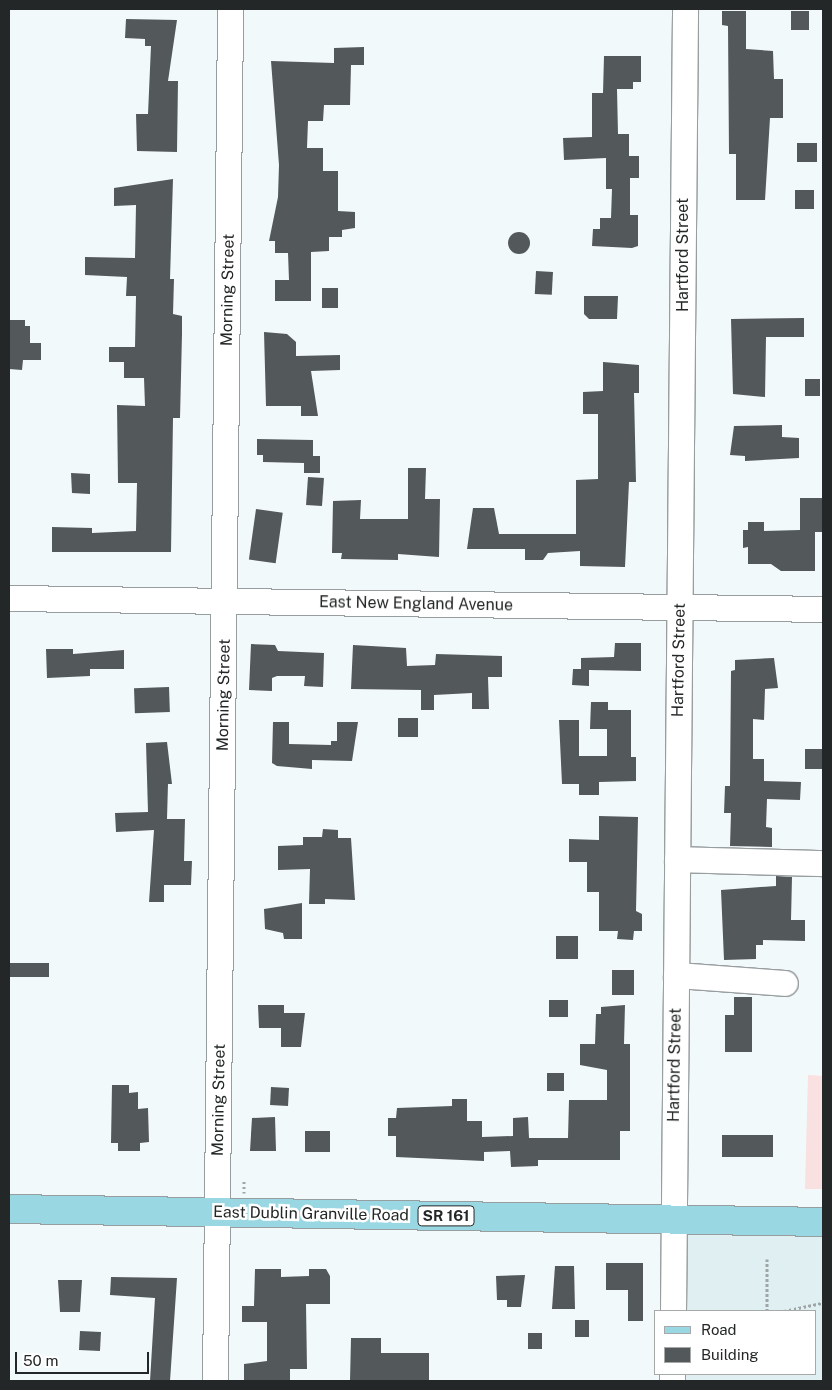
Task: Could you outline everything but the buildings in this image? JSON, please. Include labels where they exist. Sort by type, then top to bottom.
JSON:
[{"type":"main road","name":"East Dublin Granville Road","points":[[9,1209],[823,1222]]},
{"type":"street","name":"Morning Street","points":[[215,1381],[230,9]]},
{"type":"street","name":"Hartford Street","points":[[673,1310],[685,9]]},
{"type":"street","name":"East New England Avenue","points":[[9,598],[823,609]]},
{"type":"street","points":[[677,859],[823,863]]},
{"type":"street","points":[[676,975],[785,983]]},
{"type":"path","points":[[767,1259],[767,1310]]},
{"type":"path","points":[[789,1310],[823,1303]]},
{"type":"shaded area","points":[[808,1075],[823,1076],[823,1189],[805,1189]]},
{"type":"shaded area","points":[[674,1220],[823,1222],[823,1381],[672,1381],[672,1375],[817,1375],[817,1310],[673,1310]]}]
